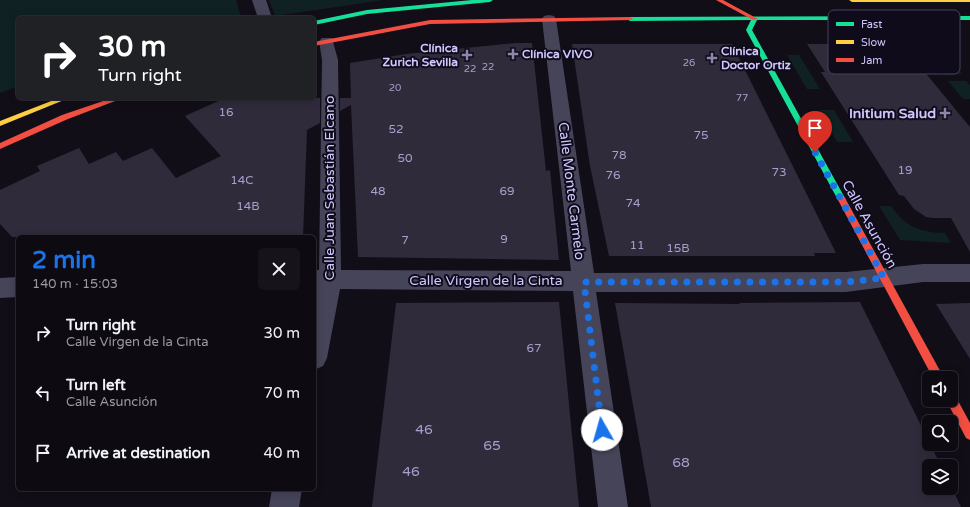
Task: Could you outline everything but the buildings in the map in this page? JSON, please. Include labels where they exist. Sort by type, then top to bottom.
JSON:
[{"type":"main road","points":[[316,23],[367,12],[490,0]]},
{"type":"main road","points":[[719,0],[755,19]]},
{"type":"main road","points":[[852,0],[970,0]]},
{"type":"main road","points":[[750,6],[755,19]]},
{"type":"main road","points":[[960,18],[970,18]]},
{"type":"main road","points":[[321,43],[430,22],[549,19],[828,19]]},
{"type":"main road","name":"Calle Asunción","points":[[755,19],[749,30],[753,38],[935,371]]},
{"type":"main road","points":[[0,124],[59,100]]},
{"type":"main road","points":[[0,146],[65,117],[113,100]]},
{"type":"main road","points":[[955,407],[970,434]]},
{"type":"street","points":[[259,0],[264,16]]},
{"type":"street","name":"Calle Monte Carmelo","points":[[549,19],[613,507]]},
{"type":"street","name":"Calle Juan Sebastián Elcano","points":[[316,338],[322,279],[330,60],[321,43]]},
{"type":"street","name":"Calle Virgen de la Cinta","points":[[322,279],[552,280],[584,282],[846,282],[923,273],[970,273]]},
{"type":"street","points":[[0,288],[16,287]]},
{"type":"street","points":[[284,507],[287,491]]},
{"type":"shaded area","points":[[0,0],[236,0],[241,16],[16,16],[16,87],[0,93]]},
{"type":"shaded area","points":[[269,0],[384,0],[275,16]]},
{"type":"shaded area","points":[[787,55],[799,55],[820,89],[807,89]]},
{"type":"shaded area","points":[[960,72],[962,74],[943,75],[942,74],[960,74]]},
{"type":"shaded area","points":[[948,81],[966,81],[970,85],[970,99],[963,99]]},
{"type":"shaded area","points":[[819,110],[834,110],[853,142],[837,142]]},
{"type":"shaded area","points":[[879,206],[891,206],[908,224],[920,230],[945,233],[951,243],[900,240]]},
{"type":"traffic: fast","points":[[316,23],[367,12],[490,0]]},
{"type":"traffic: fast","points":[[630,19],[828,18]]},
{"type":"traffic: fast","points":[[960,18],[970,18]]},
{"type":"traffic: fast","points":[[755,19],[749,30],[842,200]]},
{"type":"traffic: slow","points":[[852,0],[970,0]]},
{"type":"traffic: slow","points":[[0,124],[60,100]]},
{"type":"traffic: jam","points":[[719,0],[755,19]]},
{"type":"traffic: jam","points":[[316,44],[430,22],[630,19]]},
{"type":"traffic: jam","points":[[0,146],[65,117],[113,100]]},
{"type":"traffic: jam","points":[[842,200],[935,371]]},
{"type":"traffic: jam","points":[[955,407],[970,434]]},
{"type":"place","name":"Clínica VIVO","points":[[513,54]]},
{"type":"place","name":"Clínica Zurich Sevilla","points":[[467,55]]},
{"type":"place","name":"Clínica Doctor Ortiz","points":[[712,58]]},
{"type":"place","name":"Initium Salud","points":[[945,113]]},
{"type":"route","points":[[602,430],[584,282],[846,282],[884,278],[815,152]]}]
